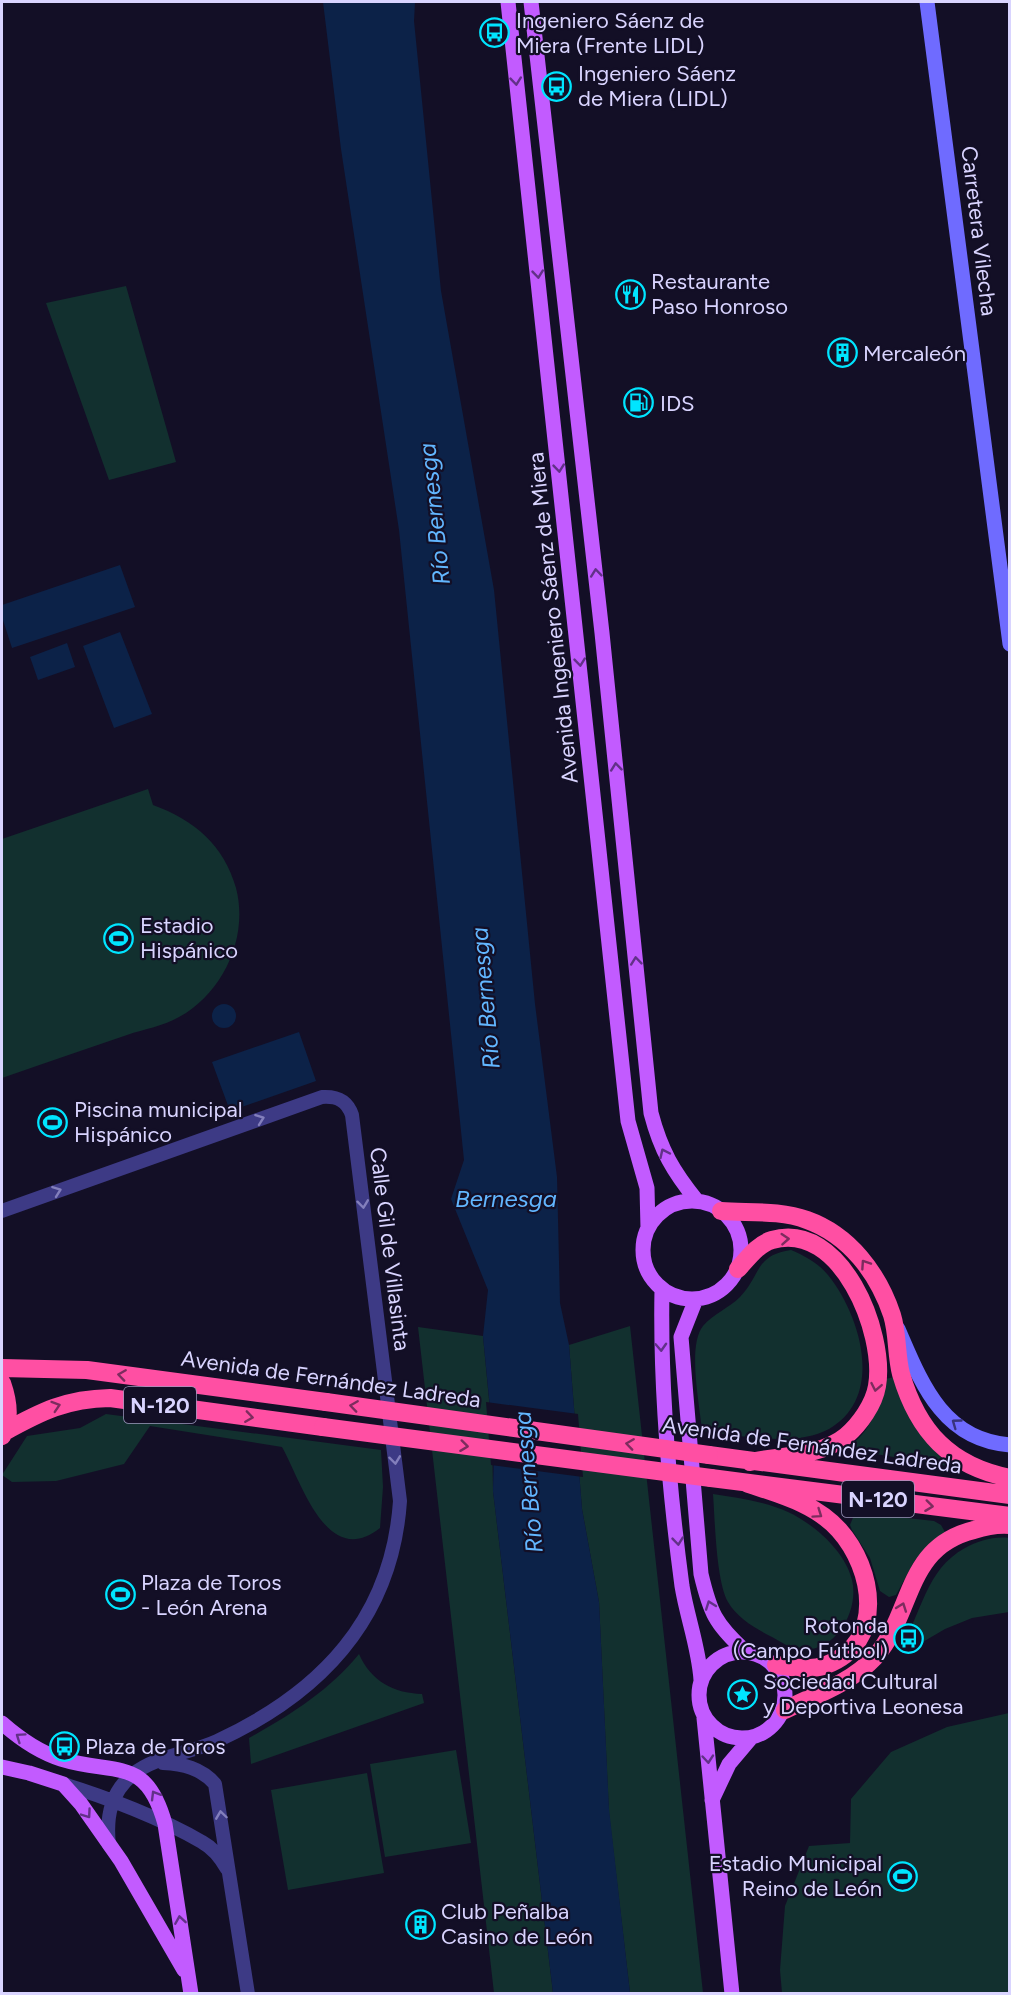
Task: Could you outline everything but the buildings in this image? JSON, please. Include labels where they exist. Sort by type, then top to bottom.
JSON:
[{"type":"highway","points":[[721,1211],[788,1215],[814,1222],[839,1236],[866,1265],[892,1316],[901,1373],[923,1424],[937,1443],[970,1466],[1010,1478]]},
{"type":"highway","points":[[738,1269],[759,1247],[771,1240],[799,1238],[826,1251],[849,1276],[859,1294],[878,1362],[877,1387],[873,1398],[861,1419],[846,1436],[825,1448],[750,1462]]},
{"type":"highway","name":"Avenida de Fernández Ladreda","points":[[2,1368],[87,1370],[750,1462],[1010,1495]]},
{"type":"highway","name":"N-120","points":[[2,1383],[8,1414],[3,1434]]},
{"type":"highway","name":"Avenida de Fernández Ladreda","points":[[3,1434],[47,1408],[86,1399],[110,1398],[1010,1516]]},
{"type":"highway","points":[[746,1483],[797,1500],[838,1528],[861,1563],[867,1578],[868,1610],[864,1626],[856,1642],[845,1655],[826,1665],[806,1669],[776,1665]]},
{"type":"highway","points":[[784,1710],[855,1675],[874,1658],[889,1639],[916,1576],[930,1554],[953,1535],[997,1524],[1010,1525]]},
{"type":"main road","name":"Avenida Ingeniero Sáenz de Miera","points":[[508,2],[628,1121],[647,1188],[648,1228]]},
{"type":"main road","name":"Avenida Ingeniero Sáenz de Miera","points":[[531,2],[601,622],[651,1113],[658,1141],[670,1168],[697,1201]]},
{"type":"main road","points":[[697,1201],[721,1211],[734,1224],[741,1245],[738,1269],[733,1278],[718,1292],[696,1299],[677,1297],[662,1289],[644,1264],[643,1245],[648,1228],[673,1204],[697,1201]]},
{"type":"main road","points":[[662,1289],[664,1392],[675,1515],[688,1623],[700,1662],[699,1704],[704,1718],[732,1994]]},
{"type":"main road","points":[[696,1299],[681,1337],[701,1574],[710,1610],[724,1632],[745,1651],[764,1656],[776,1665],[785,1690],[784,1710],[771,1727],[751,1738],[729,1764],[712,1800]]},
{"type":"main road","points":[[701,1680],[717,1659],[745,1651]]},
{"type":"main road","points":[[704,1718],[722,1733],[751,1738]]},
{"type":"main road","points":[[2,1723],[19,1737],[60,1759],[134,1773],[147,1783],[159,1799],[165,1824],[190,1986]]},
{"type":"main road","points":[[2,1767],[63,1784],[122,1861],[190,1986]]},
{"type":"street","name":"Carretera Vilecha","points":[[927,2],[1010,644]]},
{"type":"street","name":"Calle Gil de Villasinta","points":[[2,1211],[322,1097],[339,1098],[349,1106],[352,1115],[400,1501],[398,1531],[392,1558],[377,1601],[354,1639],[316,1679],[259,1719],[216,1741],[134,1773]]},
{"type":"street","points":[[892,1316],[923,1386],[943,1413],[979,1438],[1010,1445]]},
{"type":"street","points":[[158,1762],[181,1764],[207,1775],[215,1784],[248,1994]]},
{"type":"street","points":[[109,1845],[107,1827],[112,1803],[120,1787],[134,1773]]},
{"type":"street","points":[[63,1784],[165,1824],[204,1842],[221,1857],[230,1873]]},
{"type":"green space","points":[[126,286],[176,462],[109,480],[46,303]]},
{"type":"green space","name":"Estadio Hispánico","points":[[148,789],[153,805],[182,818],[205,836],[224,859],[231,873],[239,907],[239,925],[229,962],[220,979],[208,994],[195,1007],[179,1017],[2,1078],[2,839]]},
{"type":"green space","points":[[791,1250],[811,1260],[828,1275],[850,1312],[858,1333],[862,1355],[862,1377],[857,1397],[846,1415],[829,1429],[815,1435],[767,1439],[702,1431],[695,1361],[698,1335],[707,1322],[740,1297],[765,1261],[771,1256]]},
{"type":"green space","points":[[630,1326],[703,1993],[630,1993],[609,1813],[599,1602],[582,1509],[569,1345]]},
{"type":"green space","points":[[418,1327],[483,1336],[492,1431],[493,1491],[553,1993],[494,1993]]},
{"type":"green space","points":[[895,1377],[922,1434],[947,1463],[947,1466],[846,1449],[863,1434],[873,1418],[885,1379]]},
{"type":"green space","points":[[106,1414],[381,1450],[383,1487],[380,1528],[361,1538],[345,1538],[331,1530],[308,1500],[282,1447],[150,1426],[124,1464],[56,1481],[12,1482],[2,1475],[27,1436],[80,1428]]},
{"type":"green space","points":[[713,1494],[760,1503],[788,1512],[818,1531],[836,1549],[848,1569],[853,1593],[852,1606],[847,1619],[831,1640],[821,1646],[808,1649],[795,1648],[752,1626],[732,1608],[721,1580]]},
{"type":"green space","points":[[862,1513],[934,1521],[941,1525],[945,1532],[929,1544],[915,1560],[896,1595],[889,1597],[880,1591],[870,1558],[852,1530],[850,1525],[854,1515]]},
{"type":"green space","points":[[992,1538],[1009,1538],[1009,1612],[972,1618],[945,1629],[904,1653],[900,1648],[926,1593],[941,1568],[970,1545]]},
{"type":"green space","points":[[359,1654],[370,1672],[384,1684],[402,1691],[422,1694],[424,1703],[251,1764],[249,1738],[322,1691]]},
{"type":"green space","name":"Estadio Municipal Reino de León","points":[[1009,1713],[1009,1993],[782,1993],[780,1970],[785,1906],[809,1846],[850,1843],[851,1799],[891,1752],[947,1727]]},
{"type":"green space","points":[[456,1750],[471,1843],[385,1857],[370,1764]]},
{"type":"green space","points":[[367,1773],[384,1873],[288,1890],[271,1790]]},
{"type":"water","name":"Bernesga","points":[[323,2],[415,2],[414,21],[441,291],[494,590],[535,1004],[557,1177],[560,1303],[569,1345],[582,1509],[599,1602],[609,1809],[630,1993],[553,1993],[493,1491],[494,1449],[483,1336],[488,1290],[451,1199],[464,1160],[399,530],[341,149]]},
{"type":"water","points":[[120,565],[135,607],[12,648],[2,617],[2,605]]},
{"type":"water","points":[[120,632],[152,714],[114,728],[83,646]]},
{"type":"water","points":[[67,643],[75,667],[38,680],[30,657]]},
{"type":"water","points":[[224,1004],[233,1007],[236,1016],[233,1025],[224,1028],[215,1025],[212,1016],[215,1007]]},
{"type":"water","points":[[299,1032],[316,1081],[230,1111],[212,1062]]},
{"type":"pier","points":[[486,1402],[578,1414],[583,1477],[491,1465]]},
{"type":"place","name":"Ingeniero Sáenz de Miera (Frente LIDL)","points":[[495,33]]},
{"type":"place","name":"Ingeniero Sáenz de Miera (LIDL)","points":[[557,86]]},
{"type":"place","name":"Restaurante Paso Honroso","points":[[630,294]]},
{"type":"place","name":"Mercaleón","points":[[842,353]]},
{"type":"place","name":"IDS","points":[[639,403]]},
{"type":"place","name":"Estadio Hispánico","points":[[119,938]]},
{"type":"place","name":"Piscina municipal Hispánico","points":[[53,1122]]},
{"type":"place","name":"Plaza de Toros - León Arena","points":[[120,1595]]},
{"type":"place","name":"Rotonda (Campo Fútbol)","points":[[909,1638]]},
{"type":"place","name":"Sociedad Cultural y Deportiva Leonesa","points":[[742,1694]]},
{"type":"place","name":"Plaza de Toros","points":[[64,1746]]},
{"type":"place","name":"Estadio Municipal Reino de León","points":[[903,1876]]},
{"type":"place","name":"Club Peñalba Casino de León","points":[[420,1924]]},
{"type":"water label","name":"Río Bernesga","points":[[434,514]]},
{"type":"water label","name":"Río Bernesga","points":[[485,998]]},
{"type":"water label","name":"Río Bernesga","points":[[528,1482]]}]
